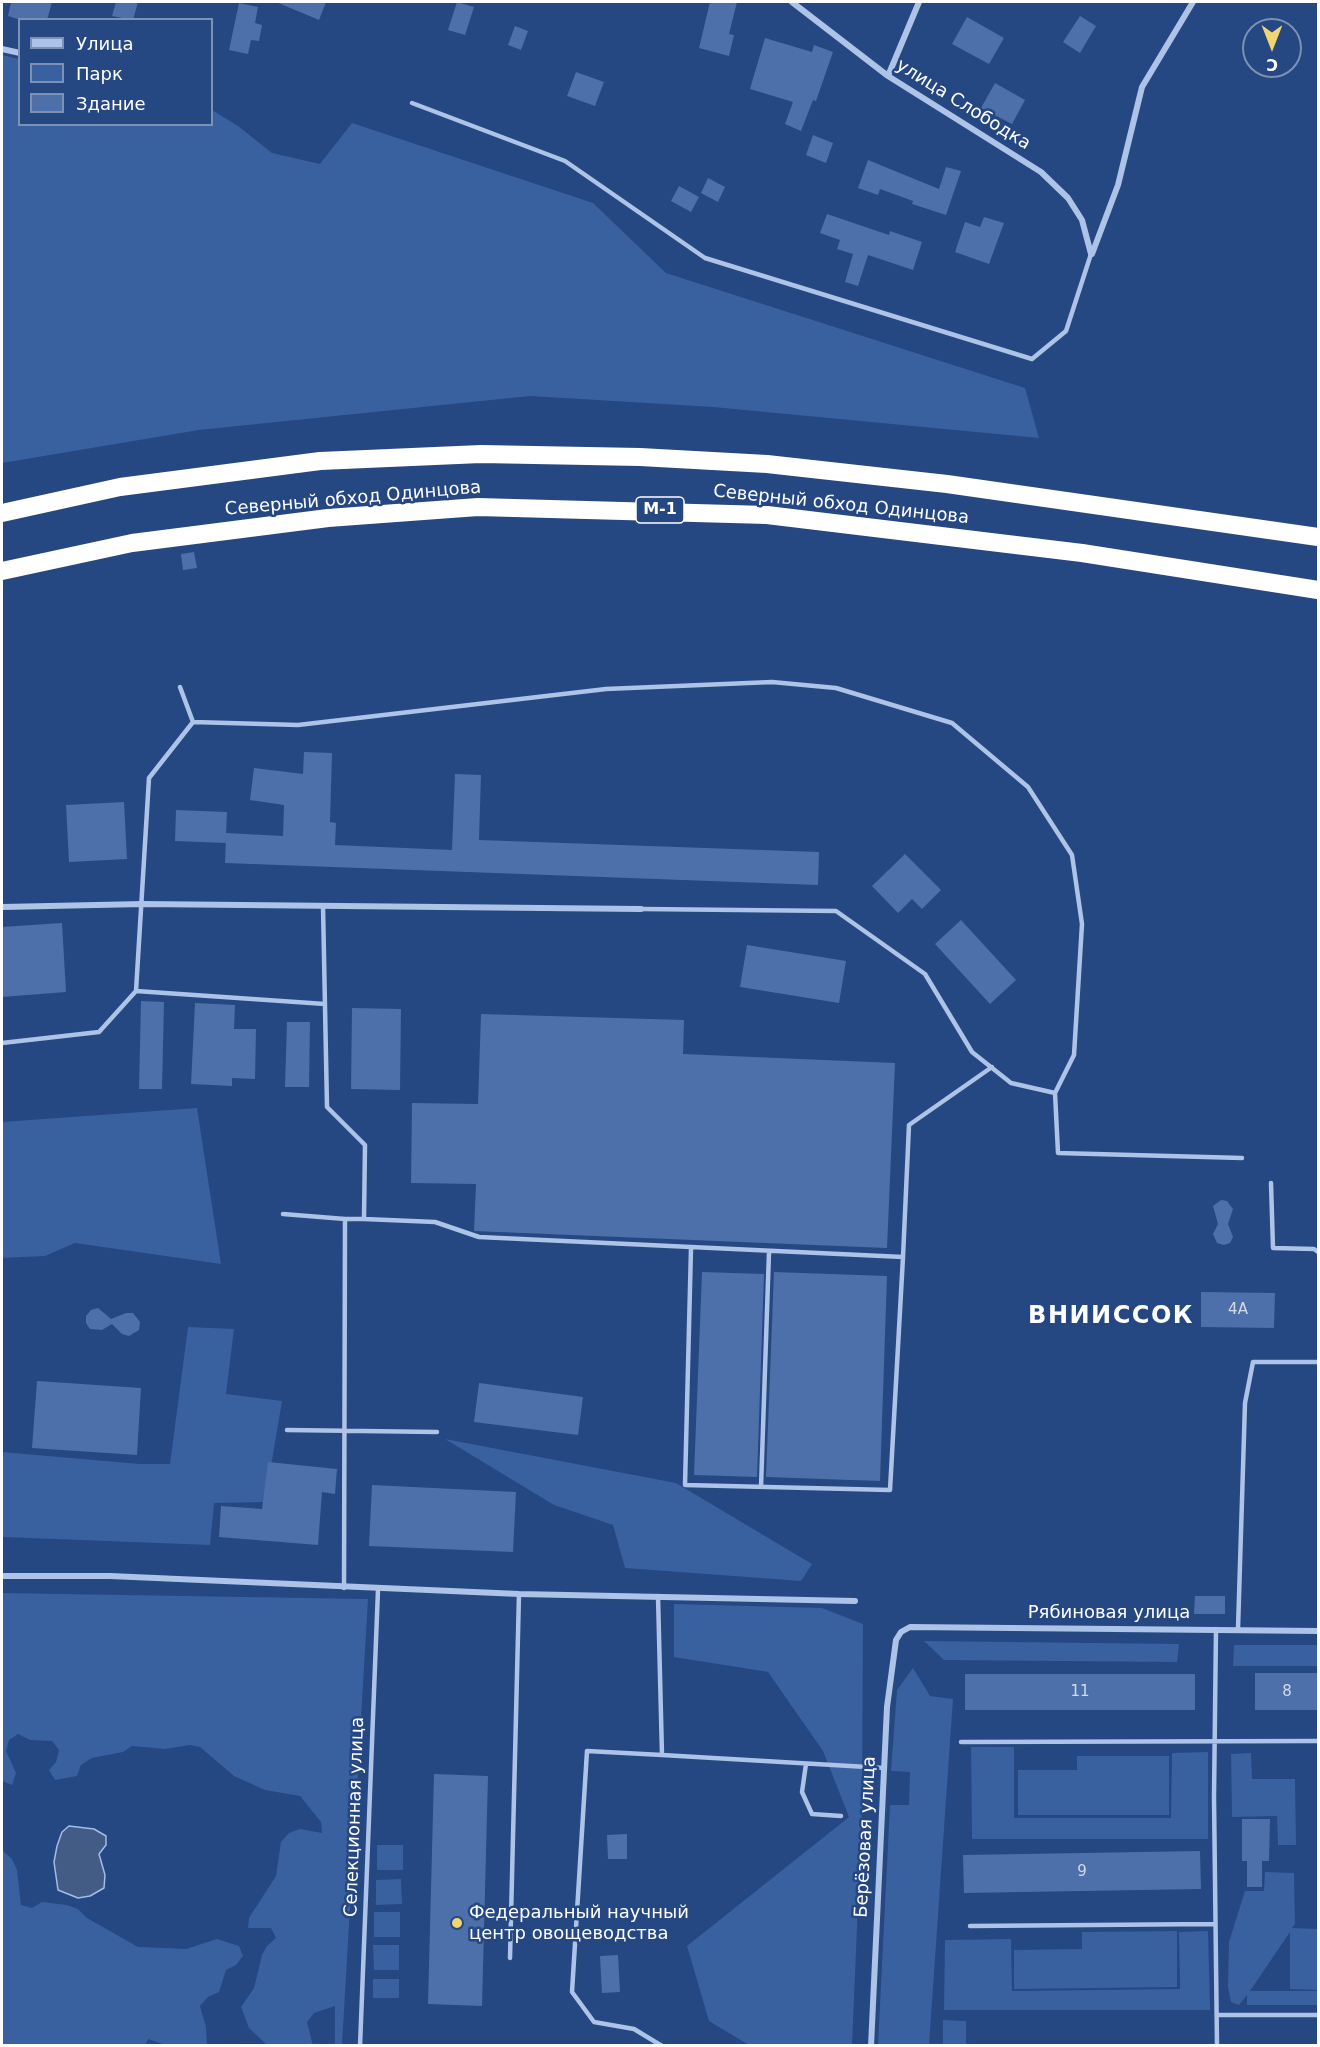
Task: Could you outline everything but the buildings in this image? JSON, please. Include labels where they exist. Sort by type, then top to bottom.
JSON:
[{"type":"highway","name":"Северный обход Одинцова","points":[[2,513],[120,487],[320,461],[493,454],[640,457],[767,464],[947,484],[1318,537]]},
{"type":"highway","name":"Северный обход Одинцова","points":[[2,571],[132,543],[305,521],[478,507],[514,507],[767,515],[1070,552],[1318,590]]},
{"type":"street","name":"улица Слободка","points":[[792,2],[888,76],[1041,172],[1068,198],[1082,220],[1092,254]]},
{"type":"street","points":[[888,76],[919,2]]},
{"type":"street","points":[[1092,254],[1118,185],[1142,87],[1193,2]]},
{"type":"street","points":[[2,49],[18,52]]},
{"type":"street","points":[[2,907],[143,904],[641,909]]},
{"type":"street","points":[[2,1576],[110,1576],[378,1590],[855,1601]]},
{"type":"street","name":"Рябиновая улица","points":[[901,1632],[910,1627],[1318,1630]]},
{"type":"street","name":"Берёзовая улица","points":[[871,2046],[887,1707],[896,1640],[901,1632]]},
{"type":"lane","points":[[412,103],[566,161],[705,258],[1032,359],[1066,331],[1092,254]]},
{"type":"lane","points":[[193,723],[298,725],[606,689],[772,682],[836,688],[952,723],[1028,787],[1072,855],[1082,924],[1074,1055],[1055,1093],[1058,1153],[1242,1158]]},
{"type":"lane","points":[[180,687],[193,723]]},
{"type":"lane","points":[[2,1042],[99,1032],[136,991],[149,778],[193,723]]},
{"type":"lane","points":[[323,906],[327,1107],[365,1145],[364,1218]]},
{"type":"lane","points":[[641,909],[836,911],[925,974],[972,1052],[1011,1083],[1055,1093]]},
{"type":"lane","points":[[136,991],[325,1004]]},
{"type":"lane","points":[[691,1248],[685,1485],[890,1490],[909,1125],[992,1067]]},
{"type":"lane","points":[[1271,1183],[1273,1248],[1314,1249],[1318,1252]]},
{"type":"lane","points":[[283,1214],[435,1222],[479,1237],[903,1257]]},
{"type":"lane","points":[[344,1588],[345,1219]]},
{"type":"lane","points":[[760,1487],[769,1252]]},
{"type":"lane","points":[[1238,1629],[1245,1403],[1253,1362],[1318,1362]]},
{"type":"lane","points":[[287,1430],[436,1432]]},
{"type":"lane","name":"Селекционная улица","points":[[360,2046],[378,1590]]},
{"type":"lane","points":[[510,1958],[519,1594]]},
{"type":"lane","points":[[658,1596],[662,1755]]},
{"type":"lane","points":[[1216,1629],[1217,2046]]},
{"type":"lane","points":[[961,1743],[1318,1741]]},
{"type":"lane","points":[[662,2046],[634,2029],[594,2022],[572,1992],[586,1751],[884,1768]]},
{"type":"lane","points":[[806,1764],[801,1791],[812,1814],[841,1816]]},
{"type":"lane","points":[[970,1926],[1215,1924]]},
{"type":"lane","points":[[1217,2015],[1318,2015]]},
{"type":"green space","points":[[2,55],[18,59],[18,126],[213,126],[213,111],[238,126],[272,153],[320,164],[352,123],[593,203],[666,273],[1025,388],[1039,438],[713,407],[530,396],[199,430],[2,463]]},
{"type":"green space","points":[[197,1108],[221,1264],[75,1243],[45,1256],[2,1258],[2,1122]]},
{"type":"green space","points":[[188,1327],[234,1329],[226,1394],[282,1401],[265,1502],[214,1503],[210,1545],[2,1537],[2,1452],[140,1464],[170,1464]]},
{"type":"green space","points":[[445,1439],[676,1483],[812,1564],[801,1581],[625,1568],[613,1525],[554,1505]]},
{"type":"green space","points":[[2,1593],[368,1599],[342,2045],[335,2045],[335,2006],[314,2013],[307,2022],[313,2046],[267,2045],[249,2028],[241,2007],[254,1988],[262,1955],[267,1946],[276,1938],[271,1928],[248,1928],[249,1918],[276,1876],[281,1842],[289,1833],[300,1829],[322,1833],[321,1822],[300,1796],[265,1790],[234,1776],[200,1747],[190,1745],[165,1749],[132,1746],[123,1752],[92,1758],[81,1765],[77,1776],[55,1780],[49,1770],[56,1762],[59,1750],[52,1741],[30,1740],[18,1734],[9,1740],[6,1751],[16,1773],[12,1785],[2,1781]]},
{"type":"green space","points":[[674,1604],[822,1608],[863,1624],[862,1810],[852,2045],[749,2045],[709,2021],[687,1946],[849,1817],[823,1751],[768,1672],[674,1657]]},
{"type":"green space","points":[[924,1641],[1179,1644],[1177,1662],[944,1660]]},
{"type":"green space","points":[[1234,1645],[1318,1645],[1318,1666],[1233,1666]]},
{"type":"green space","points":[[913,1668],[930,1696],[953,1699],[929,2045],[878,2045],[890,1805],[909,1805],[910,1772],[891,1771],[897,1690]]},
{"type":"green space","points":[[971,1747],[1014,1747],[1014,1818],[1171,1818],[1172,1753],[1208,1752],[1208,1839],[972,1839]]},
{"type":"green space","points":[[1251,1753],[1252,1779],[1295,1779],[1296,1845],[1278,1845],[1277,1816],[1232,1817],[1231,1754]]},
{"type":"green space","points":[[1077,1756],[1169,1756],[1169,1815],[1018,1815],[1018,1770],[1077,1770]]},
{"type":"green space","points":[[377,1845],[403,1845],[403,1870],[377,1870]]},
{"type":"green space","points":[[2,1850],[12,1859],[17,1870],[21,1905],[32,1908],[42,1902],[67,1905],[78,1909],[87,1918],[138,1947],[186,1949],[217,1939],[239,1946],[243,1956],[236,1965],[226,1970],[219,1992],[208,1997],[200,2006],[206,2027],[207,2045],[166,2045],[148,2039],[145,2046],[2,2045]]},
{"type":"green space","points":[[1265,1872],[1294,1873],[1295,1924],[1292,1928],[1318,1929],[1318,1990],[1290,1989],[1290,1932],[1250,1991],[1318,1991],[1318,2005],[1247,2005],[1247,1995],[1239,2005],[1231,2002],[1228,1987],[1229,1942],[1245,1891],[1264,1891]]},
{"type":"green space","points":[[401,1879],[402,1904],[376,1905],[376,1880]]},
{"type":"green space","points":[[374,1912],[400,1912],[400,1937],[374,1937]]},
{"type":"green space","points":[[1177,1931],[1177,1987],[1014,1989],[1014,1950],[1082,1949],[1082,1932]]},
{"type":"green space","points":[[1208,1931],[1210,2010],[944,2010],[945,1940],[1011,1939],[1012,1991],[1180,1989],[1179,1932]]},
{"type":"green space","points":[[373,1945],[399,1945],[399,1970],[374,1970]]},
{"type":"green space","points":[[373,1979],[399,1979],[399,1998],[373,1998]]},
{"type":"green space","points":[[943,2020],[966,2021],[966,2045],[943,2045]]},
{"type":"shaded area","points":[[69,1826],[94,1829],[106,1836],[106,1845],[99,1854],[105,1875],[104,1888],[90,1896],[78,1898],[58,1890],[54,1862],[62,1832]]},
{"type":"place","name":"Федеральный научный центр овощеводства","points":[[457,1923]]},
{"type":"district","name":"ВНИИССОК","points":[[1111,1317]]}]
